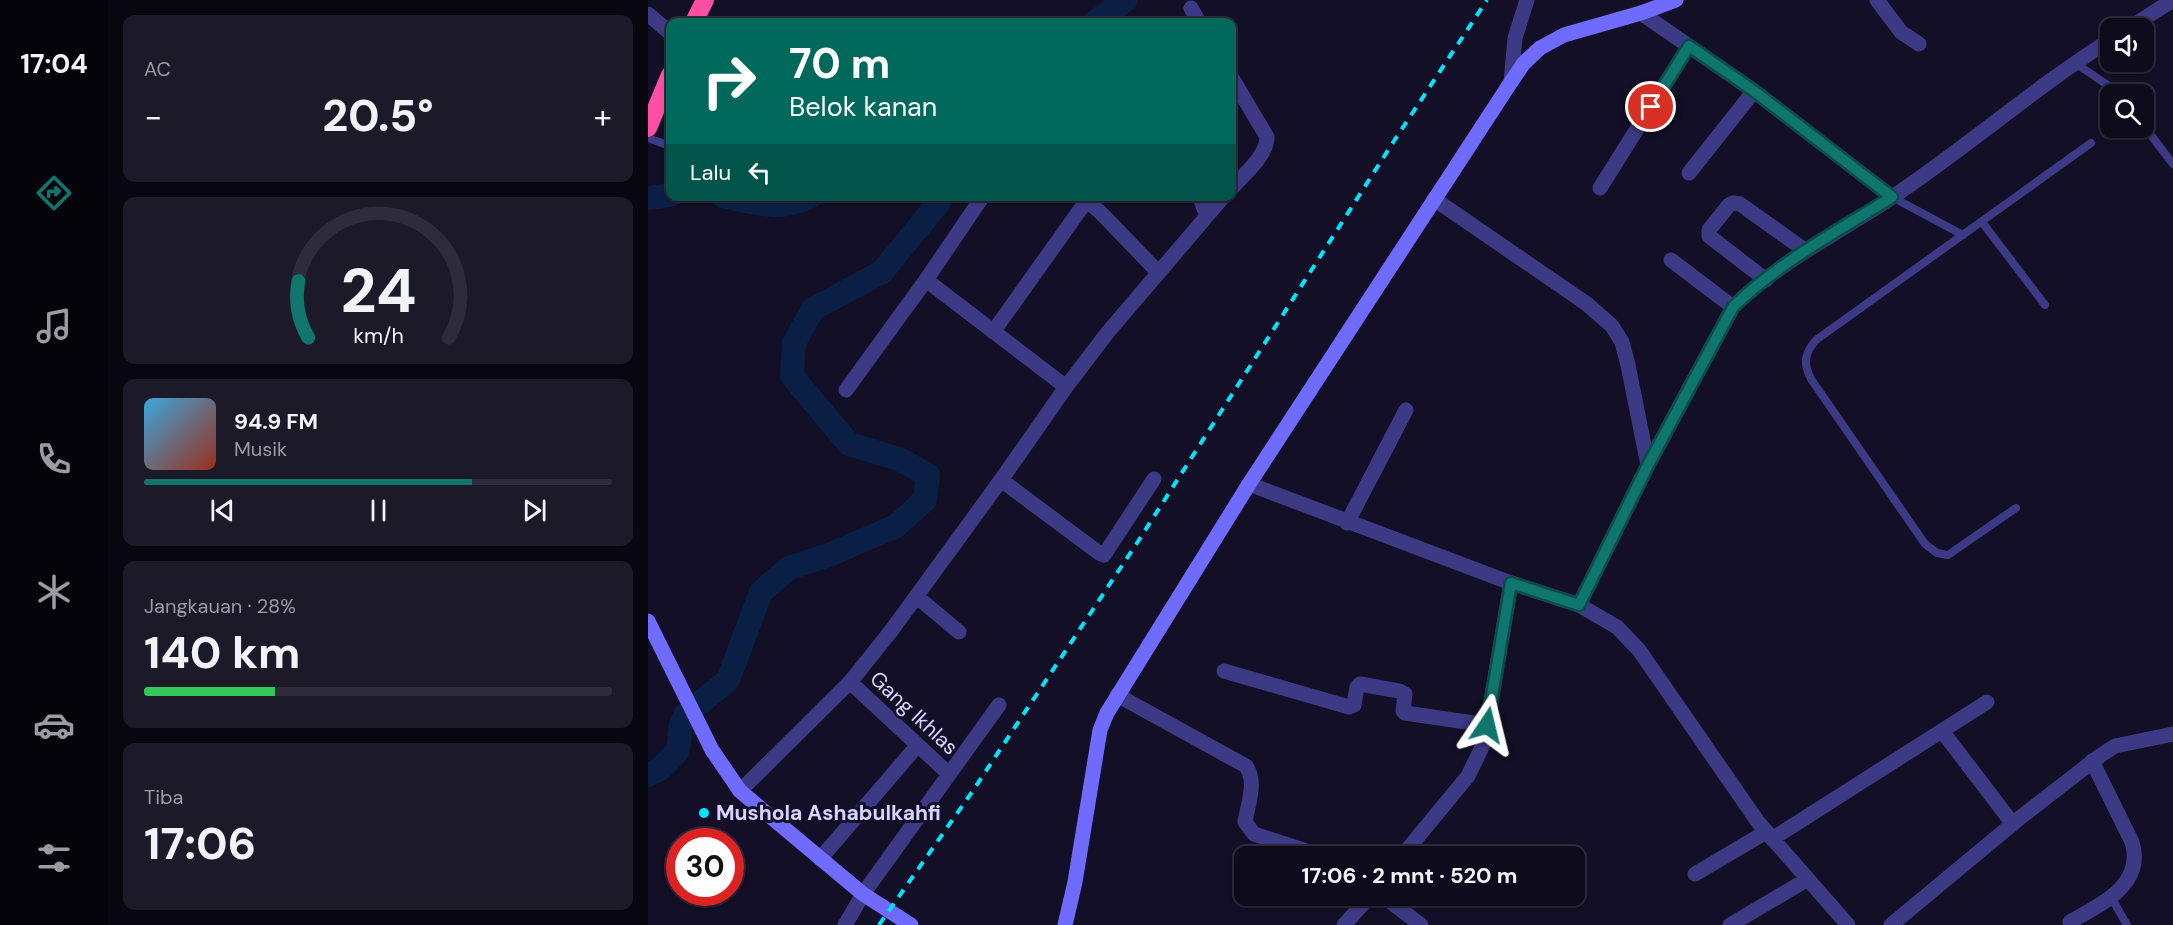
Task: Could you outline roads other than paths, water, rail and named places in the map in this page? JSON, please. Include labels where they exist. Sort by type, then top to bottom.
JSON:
[{"type":"highway","points":[[696,18],[705,0]]},
{"type":"highway","points":[[648,128],[666,85]]},
{"type":"street","points":[[1511,82],[1515,38],[1527,0]]},
{"type":"street","points":[[1065,925],[1075,882],[1100,730],[1117,695],[1249,484],[1511,82],[1524,63],[1540,48],[1564,35],[1641,13],[1676,0]]},
{"type":"street","points":[[1877,0],[1901,32],[1919,44]]},
{"type":"street","points":[[2144,18],[2173,0]]},
{"type":"street","points":[[1191,8],[1197,18]]},
{"type":"street","points":[[1641,13],[1754,91],[1892,197]]},
{"type":"street","points":[[648,14],[666,30]]},
{"type":"street","points":[[1600,188],[1689,46]]},
{"type":"street","points":[[1579,605],[1648,465],[1733,307],[1749,292],[1806,251],[1892,197],[2100,47]]},
{"type":"street","points":[[1236,85],[1267,137],[1267,143],[1259,157],[1236,183]]},
{"type":"street","points":[[1689,173],[1754,91]]},
{"type":"street","points":[[1434,199],[1587,304],[1612,326],[1622,342],[1628,365],[1648,465]]},
{"type":"street","points":[[846,390],[926,280],[980,201]]},
{"type":"street","points":[[993,332],[1082,201]]},
{"type":"street","points":[[1087,201],[1158,272]]},
{"type":"street","points":[[1201,201],[1207,216]]},
{"type":"street","points":[[740,791],[850,682],[1001,480],[1066,387],[1158,272],[1220,201]]},
{"type":"street","points":[[1766,280],[1709,236],[1709,230],[1728,205],[1740,204],[1806,251]]},
{"type":"street","points":[[1671,260],[1733,307]]},
{"type":"street","points":[[926,280],[1066,387]]},
{"type":"street","points":[[1347,523],[1406,410]]},
{"type":"street","points":[[1001,480],[1099,554],[1104,555],[1154,479]]},
{"type":"street","points":[[1249,484],[1347,523],[1511,583],[1579,605],[1617,627],[1640,650],[1769,835],[1848,925]]},
{"type":"street","points":[[1410,846],[1468,776],[1484,744],[1511,583]]},
{"type":"street","points":[[916,596],[959,632]]},
{"type":"street","points":[[648,621],[712,750],[740,791],[863,894],[901,922]]},
{"type":"street","points":[[1224,671],[1349,707],[1354,705],[1357,687],[1360,684],[1399,691],[1405,694],[1403,709],[1405,713],[1487,725]]},
{"type":"street","name":"Gang Ikhlas","points":[[850,682],[949,774]]},
{"type":"street","points":[[1117,695],[1246,766],[1252,782],[1245,822],[1254,834],[1291,846]]},
{"type":"street","points":[[1695,874],[1769,835],[1987,702]]},
{"type":"street","points":[[845,925],[863,894],[999,705]]},
{"type":"street","points":[[1942,731],[2013,824]]},
{"type":"street","points":[[1891,925],[2092,761],[2115,746],[2173,734]]},
{"type":"street","points":[[820,859],[917,746]]},
{"type":"street","points":[[2070,922],[2112,897],[2132,873],[2136,854],[2092,761]]},
{"type":"street","points":[[1730,925],[1808,879]]},
{"type":"street","points":[[1344,925],[1361,906]]},
{"type":"street","points":[[1396,906],[1421,925]]},
{"type":"lane","points":[[2075,63],[2106,84]]},
{"type":"lane","points":[[648,138],[666,145]]},
{"type":"lane","points":[[2153,138],[2173,164]]},
{"type":"lane","points":[[2016,508],[1948,555],[1937,553],[1925,544],[1811,379],[1805,368],[1805,358],[1809,348],[1816,340],[2091,143]]},
{"type":"lane","points":[[1892,197],[1963,235]]},
{"type":"lane","points":[[1982,222],[2045,305]]},
{"type":"lane","points":[[2112,897],[2127,925]]},
{"type":"waterway","points":[[1101,18],[1126,0]]},
{"type":"waterway","points":[[648,198],[666,196]]},
{"type":"waterway","points":[[747,201],[767,205],[800,201]]},
{"type":"waterway","points":[[648,775],[660,769],[678,751],[681,724],[685,715],[728,680],[761,592],[789,568],[829,555],[896,526],[925,500],[928,475],[899,459],[849,444],[792,376],[794,343],[813,309],[882,272],[939,201]]},
{"type":"railway","points":[[879,925],[972,792],[1137,543],[1487,0]]},
{"type":"place","name":"Mushola Ashabulkahfi","points":[[704,813]]}]
